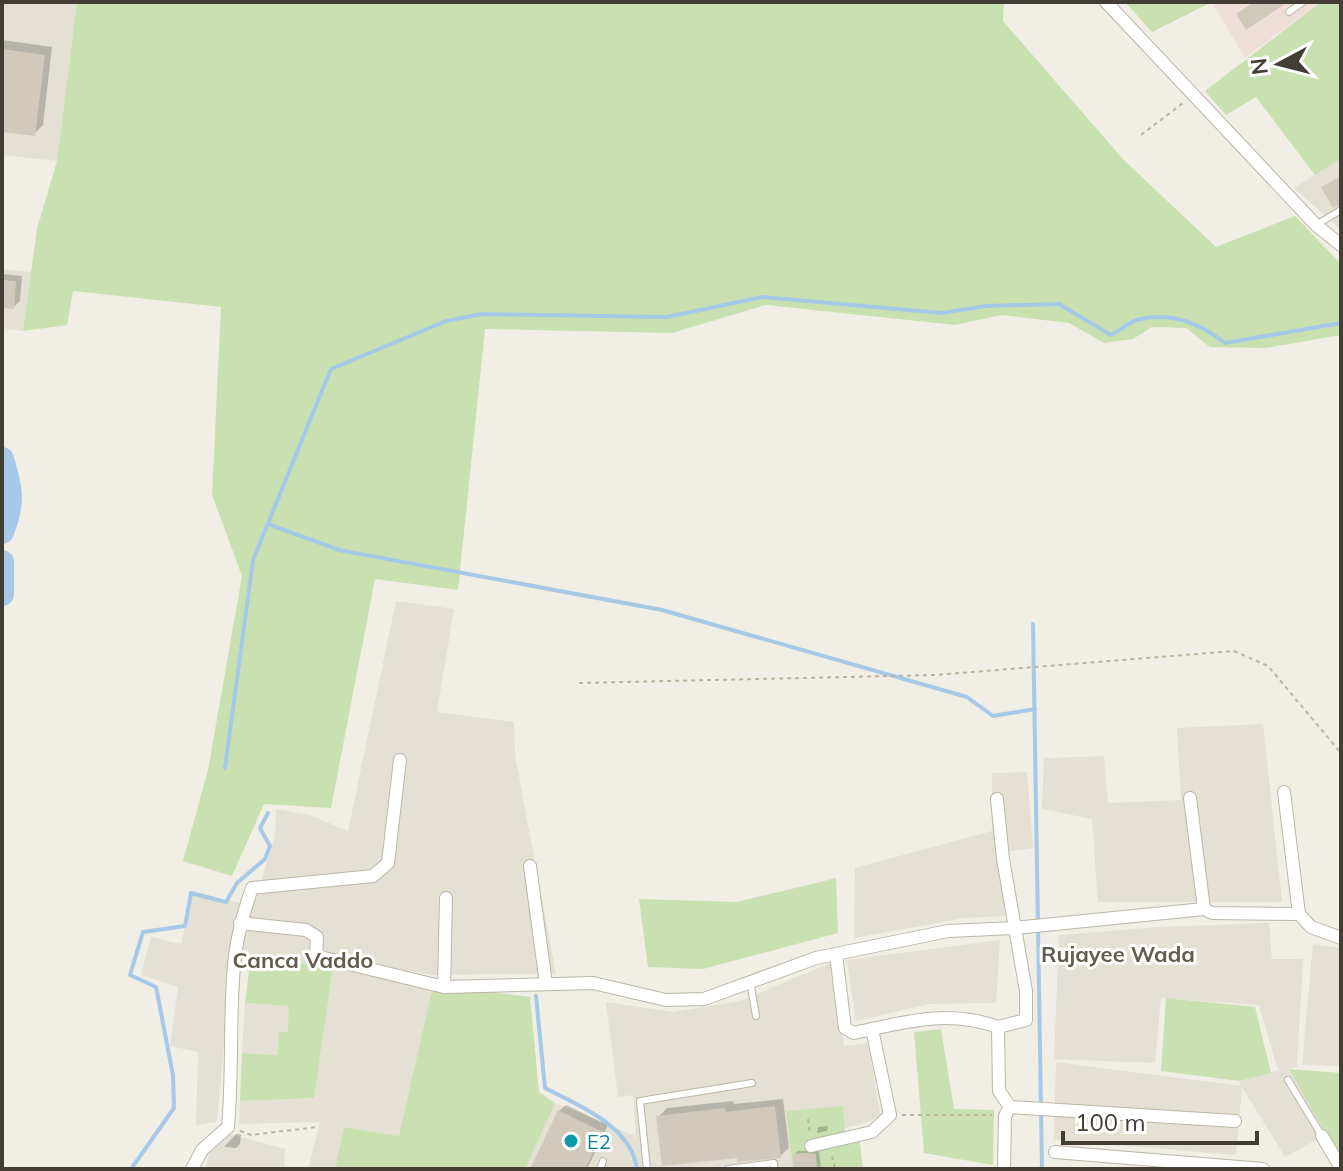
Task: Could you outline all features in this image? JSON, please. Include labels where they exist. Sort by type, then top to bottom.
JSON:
[{"type":"street","points":[[1106,2],[1316,225],[1341,245]]},
{"type":"street","points":[[192,1169],[202,1150],[228,1127],[233,967],[240,923],[252,888],[373,876],[388,863],[400,760]]},
{"type":"street","points":[[1284,792],[1299,914],[1311,927],[1341,938]]},
{"type":"street","points":[[1190,798],[1204,909]]},
{"type":"street","points":[[836,954],[845,1028],[854,1033],[925,1017],[977,1020],[998,1027],[1026,1020],[1026,991],[997,799]]},
{"type":"street","points":[[530,866],[546,984]]},
{"type":"street","points":[[444,987],[446,898]]},
{"type":"street","points":[[240,923],[306,930],[317,937],[316,956],[444,987],[593,983],[666,1000],[704,999],[816,958],[948,931],[1015,928],[1204,909],[1212,913],[1299,914]]},
{"type":"street","points":[[998,1027],[999,1091],[1007,1111],[1004,1169]]},
{"type":"street","points":[[811,1146],[872,1132],[890,1115],[872,1029]]},
{"type":"street","points":[[1007,1111],[1235,1121]]},
{"type":"street","points":[[1322,1136],[1341,1168]]},
{"type":"street","points":[[1055,1152],[1104,1163],[1263,1169]]},
{"type":"lane","points":[[1289,12],[1303,2]]},
{"type":"lane","points":[[1316,225],[1341,210]]},
{"type":"lane","points":[[750,981],[756,1016]]},
{"type":"lane","points":[[1288,1080],[1322,1136]]},
{"type":"lane","points":[[647,1169],[640,1101],[752,1083]]},
{"type":"lane","points":[[600,1169],[603,1161]]},
{"type":"lane","points":[[728,1169],[774,1163],[774,1169]]},
{"type":"path","points":[[1141,135],[1193,94]]},
{"type":"path","points":[[579,683],[935,675],[1234,651],[1268,666],[1341,753]]},
{"type":"path","points":[[890,1115],[1007,1111]]},
{"type":"path","points":[[228,1127],[251,1135],[317,1127]]},
{"type":"path","points":[[828,1144],[835,1169]]},
{"type":"shaded area","points":[[2,2],[77,2],[57,161],[2,155]]},
{"type":"shaded area","points":[[1212,2],[1321,2],[1245,58]]},
{"type":"shaded area","points":[[1341,159],[1341,230],[1294,188]]},
{"type":"shaded area","points":[[2,269],[31,272],[23,331],[2,328]]},
{"type":"shaded area","points":[[396,601],[454,609],[437,712],[514,722],[515,755],[556,974],[432,975],[313,953],[311,964],[232,952],[217,1122],[196,1125],[198,1052],[170,1046],[178,987],[141,975],[151,937],[181,944],[192,894],[254,905],[275,836],[276,809],[310,815],[348,831]]},
{"type":"shaded area","points":[[1263,724],[1282,902],[1098,902],[1092,819],[1042,809],[1044,758],[1104,756],[1108,803],[1181,800],[1177,728]]},
{"type":"shaded area","points":[[1027,772],[1033,848],[1000,853],[1005,916],[965,918],[854,938],[855,868],[992,831],[992,773]]},
{"type":"shaded area","points":[[1269,923],[1272,959],[1303,959],[1297,1067],[1289,1069],[1327,1134],[1285,1157],[1242,1087],[1236,1155],[1054,1140],[1056,1062],[1241,1086],[1239,1081],[1284,1069],[1278,1070],[1259,1005],[1161,998],[1155,1063],[1054,1059],[1059,935]]},
{"type":"shaded area","points":[[1000,940],[996,1003],[929,1004],[856,1021],[847,960]]},
{"type":"shaded area","points":[[1313,944],[1341,948],[1341,1066],[1302,1065]]},
{"type":"shaded area","points":[[830,963],[844,1046],[868,1043],[881,1118],[832,1132],[794,1169],[525,1169],[555,1103],[636,1136],[633,1095],[618,1097],[606,1002],[673,1012],[740,1001]]},
{"type":"shaded area","points":[[333,968],[436,985],[399,1136],[344,1127],[335,1169],[308,1169],[320,1122],[239,1124],[240,1101],[314,1098]]},
{"type":"shaded area","points":[[245,1003],[290,1006],[288,1032],[278,1055],[242,1053]]},
{"type":"shaded area","points":[[230,1134],[285,1149],[284,1169],[205,1169],[209,1154]]},
{"type":"green space","points":[[77,2],[1004,2],[1003,21],[1123,159],[1216,247],[1295,216],[1339,262],[1341,335],[1266,348],[1210,347],[1186,328],[1152,327],[1133,339],[1104,343],[1069,323],[1002,315],[955,325],[766,305],[672,333],[485,329],[458,590],[375,579],[331,808],[264,804],[232,876],[183,861],[208,770],[242,576],[212,495],[221,307],[73,291],[67,325],[23,331],[37,229],[57,161]]},
{"type":"green space","points":[[1125,2],[1212,2],[1152,32]]},
{"type":"green space","points":[[1321,2],[1341,2],[1341,159],[1315,175],[1256,97],[1226,115],[1205,91]]},
{"type":"green space","points":[[836,878],[838,933],[703,969],[648,967],[639,899],[737,902]]},
{"type":"green space","points":[[251,955],[333,968],[314,1098],[240,1101],[242,1053],[277,1055],[279,1033],[288,1031],[289,1006],[245,1003]]},
{"type":"green space","points":[[436,985],[530,997],[539,1092],[555,1103],[525,1169],[335,1169],[344,1127],[399,1136],[431,995]]},
{"type":"green space","points":[[1166,998],[1255,1007],[1271,1073],[1239,1081],[1161,1071]]},
{"type":"green space","points":[[941,1029],[954,1109],[994,1110],[993,1165],[924,1153],[914,1032]]},
{"type":"green space","points":[[1289,1069],[1341,1073],[1341,1149],[1335,1150]]},
{"type":"green space","points":[[843,1106],[845,1136],[859,1135],[863,1169],[793,1169],[786,1111]]},
{"type":"building","points":[[1254,2],[1288,2],[1246,30],[1236,14]]},
{"type":"building","points":[[2,49],[45,55],[35,136],[2,132]]},
{"type":"building","points":[[1341,176],[1341,204],[1333,208],[1321,187]]},
{"type":"building","points":[[2,280],[16,281],[14,309],[2,308]]},
{"type":"building","points":[[775,1106],[781,1158],[737,1162],[737,1158],[662,1166],[656,1116]]},
{"type":"building","name":"E2","points":[[558,1110],[603,1132],[585,1169],[530,1169]]},
{"type":"building","points":[[793,1154],[816,1154],[817,1169],[794,1169]]},
{"type":"waterway","points":[[225,768],[253,560],[331,369],[446,321],[482,314],[667,317],[762,297],[942,313],[986,306],[1059,304],[1111,335],[1136,320],[1164,317],[1195,325],[1225,343],[1341,323]]},
{"type":"waterway","points":[[2,459],[10,496],[2,532]]},
{"type":"waterway","points":[[268,524],[339,550],[662,610],[967,697],[993,716],[1035,709]]},
{"type":"waterway","points":[[2,562],[2,594]]},
{"type":"waterway","points":[[1033,624],[1042,1169]]},
{"type":"waterway","points":[[131,1169],[174,1108],[173,1075],[156,987],[130,975],[143,932],[185,926],[191,893],[226,902],[237,883],[265,859],[270,846],[260,828],[268,813]]},
{"type":"waterway","points":[[536,996],[545,1088],[588,1110],[614,1129],[633,1154],[637,1169]]},
{"type":"place","name":"E2","points":[[571,1141]]},
{"type":"district","name":"Rujayee Wada","points":[[1118,954]]},
{"type":"district","name":"Canca Vaddo","points":[[303,960]]}]
